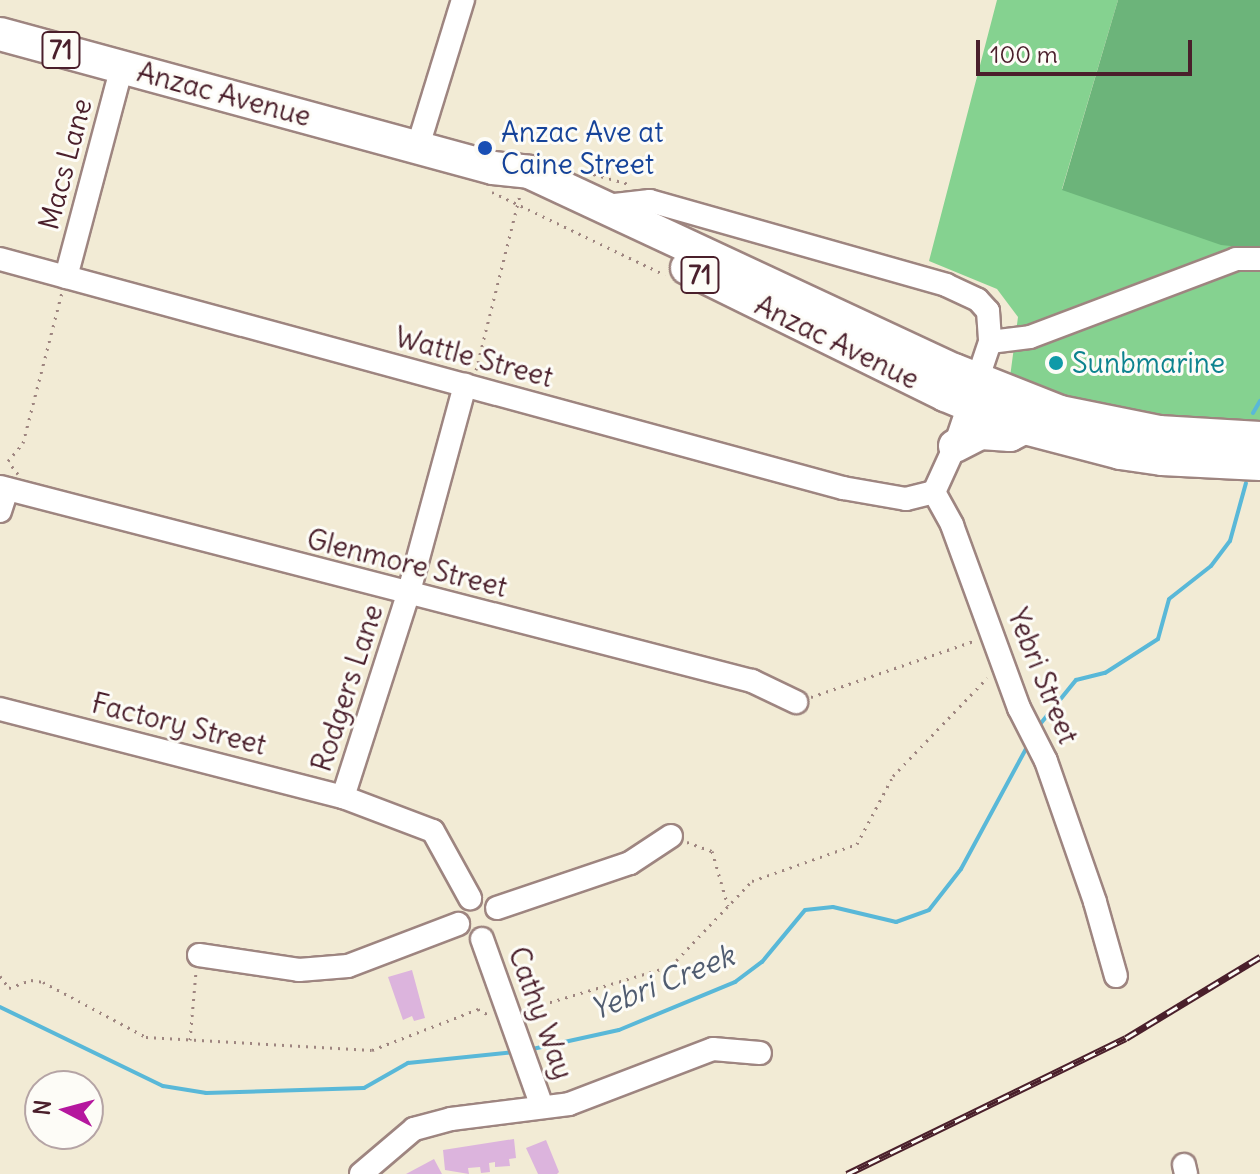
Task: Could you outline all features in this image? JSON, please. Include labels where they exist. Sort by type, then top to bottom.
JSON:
[{"type":"highway","name":"Anzac Avenue","points":[[0,34],[493,168],[529,172],[606,206],[973,392],[1025,428],[1134,455],[1260,464]]},
{"type":"highway","name":"Anzac Avenue","points":[[493,168],[522,188],[973,392],[1094,421],[1193,436],[1260,438]]},
{"type":"highway","points":[[955,446],[981,433],[1010,435],[1025,428]]},
{"type":"street","points":[[418,146],[428,111],[435,100],[463,0]]},
{"type":"street","name":"Macs Lane","points":[[66,277],[122,66]]},
{"type":"street","points":[[606,206],[650,201],[752,236],[964,291],[988,311],[990,342],[955,446],[934,492]]},
{"type":"street","name":"Wattle Street","points":[[0,259],[843,488],[906,499],[934,492]]},
{"type":"street","points":[[990,342],[1030,337],[1236,259],[1260,259]]},
{"type":"street","name":"Rodgers Lane","points":[[465,385],[408,595],[343,797],[433,831],[470,898]]},
{"type":"street","points":[[0,511],[10,485]]},
{"type":"street","name":"Glenmore Street","points":[[10,485],[408,595],[752,681],[796,702]]},
{"type":"street","name":"Yebri Street","points":[[934,492],[952,525],[1075,841],[1116,976]]},
{"type":"street","name":"Factory Street","points":[[0,709],[343,797]]},
{"type":"street","points":[[497,908],[630,863],[671,836]]},
{"type":"street","points":[[483,897],[497,908],[497,927],[482,939],[465,934],[458,924],[458,912],[470,898],[483,897]]},
{"type":"street","points":[[199,955],[299,970],[348,966],[458,924]]},
{"type":"street","name":"Cathy Way","points":[[482,939],[542,1107]]},
{"type":"street","points":[[361,1174],[414,1129],[451,1119],[569,1104],[713,1049],[760,1053]]},
{"type":"path","points":[[465,385],[474,377],[522,188]]},
{"type":"path","points":[[10,485],[8,461],[23,443],[66,277]]},
{"type":"path","points":[[796,702],[978,639]]},
{"type":"path","points":[[0,976],[9,988],[31,980],[43,982],[146,1037],[372,1050],[478,1009],[494,1018],[671,966],[752,881],[857,844],[893,776],[990,675],[1006,669]]},
{"type":"path","points":[[671,836],[712,851],[728,906]]},
{"type":"path","points":[[190,1040],[199,955]]},
{"type":"green space","points":[[997,0],[1118,0],[1062,189],[1260,249],[1260,425],[1161,422],[1070,400],[1010,377],[1018,317],[997,289],[929,261]]},
{"type":"green space","points":[[1118,0],[1260,0],[1260,249],[1221,245],[1062,190]]},
{"type":"building","points":[[412,970],[425,1018],[414,1021],[412,1016],[403,1020],[388,977]]},
{"type":"building","points":[[514,1139],[516,1158],[509,1159],[510,1166],[495,1167],[495,1162],[489,1163],[490,1172],[481,1173],[480,1167],[468,1168],[469,1174],[445,1170],[443,1150]]},
{"type":"building","points":[[546,1140],[559,1172],[557,1174],[538,1174],[526,1148]]},
{"type":"building","points":[[434,1159],[442,1174],[406,1174]]},
{"type":"waterway","name":"Yebri Creek","points":[[1253,413],[1260,401]]},
{"type":"waterway","name":"Yebri Creek","points":[[1037,728],[1076,680],[1105,673],[1158,639],[1169,599],[1211,566],[1230,541],[1246,483]]},
{"type":"waterway","name":"Yebri Creek","points":[[528,1050],[619,1030],[735,982],[762,962],[805,910],[833,907],[896,922],[929,910],[961,869],[1029,743]]},
{"type":"waterway","name":"Yebri Creek","points":[[0,1007],[163,1086],[206,1093],[364,1088],[408,1063],[515,1052]]},
{"type":"railway","points":[[847,1174],[1126,1038],[1260,957]]},
{"type":"place","name":"Anzac Ave at Caine Street","points":[[485,148]]},
{"type":"place","name":"Sunbmarine","points":[[1056,363]]}]
